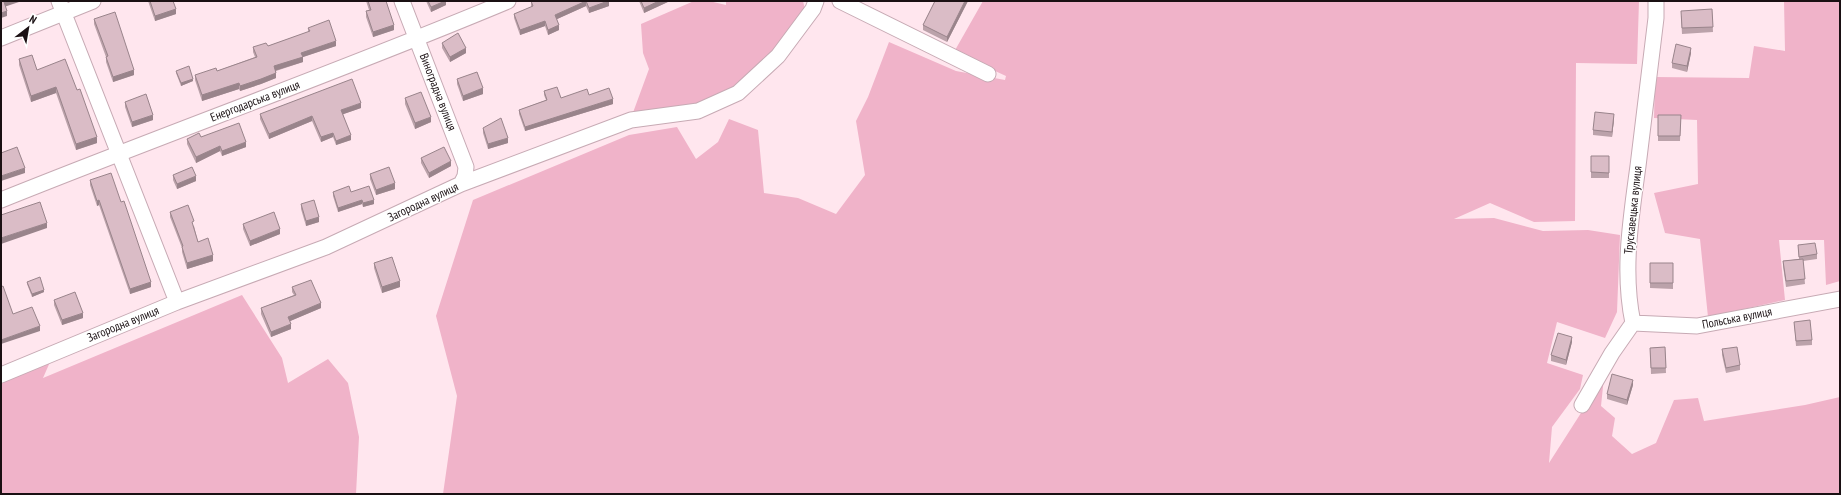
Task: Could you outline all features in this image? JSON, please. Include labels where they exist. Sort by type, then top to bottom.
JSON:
[{"type":"street","points":[[1,38],[61,7],[93,1]]},
{"type":"street","name":"Виноградна вулиця","points":[[402,1],[418,39],[466,167],[466,176],[461,184]]},
{"type":"street","name":"Енергодарська вулиця","points":[[1,200],[118,153],[418,39],[508,1]]},
{"type":"street","name":"Загородна вулиця","points":[[1,375],[177,302],[326,247],[461,184],[631,120],[698,111],[738,93],[778,56],[813,9],[816,1]]},
{"type":"street","points":[[840,1],[988,74]]},
{"type":"street","name":"Трускавецька вулиця","points":[[1633,323],[1628,302],[1627,268],[1656,18],[1656,1]]},
{"type":"street","points":[[61,7],[177,302]]},
{"type":"street","name":"Польська вулиця","points":[[1633,323],[1697,326],[1840,299]]},
{"type":"street","points":[[1582,405],[1612,353],[1633,323]]},
{"type":"shaded area","points":[[694,1],[709,1],[726,5],[726,1],[803,1],[806,14],[736,92],[697,109],[631,118],[649,69],[643,53],[641,24]]},
{"type":"shaded area","points":[[983,1],[1639,1],[1637,64],[1576,63],[1575,221],[1534,222],[1490,203],[1454,219],[1494,218],[1543,231],[1588,230],[1620,235],[1617,312],[1605,338],[1557,322],[1547,363],[1583,375],[1580,389],[1552,427],[1549,463],[1604,377],[1601,406],[1615,418],[1612,436],[1632,454],[1656,443],[1674,400],[1698,398],[1704,421],[1805,405],[1840,397],[1840,494],[443,494],[457,396],[436,316],[473,200],[629,135],[677,127],[696,159],[718,142],[729,119],[758,130],[764,193],[798,198],[836,214],[865,175],[856,121],[868,97],[889,42],[956,71],[1005,80],[1006,76],[954,52]]},
{"type":"shaded area","points":[[1784,1],[1840,1],[1840,281],[1826,285],[1824,240],[1779,240],[1785,300],[1708,317],[1700,239],[1665,233],[1654,193],[1698,184],[1697,120],[1654,118],[1655,77],[1749,78],[1754,46],[1785,51]]},
{"type":"shaded area","points":[[242,295],[282,358],[288,383],[328,359],[348,383],[359,437],[356,494],[1,494],[1,380],[50,362],[43,378]]},
{"type":"building","points":[[1,1],[6,1],[4,2],[7,11],[1,13]]},
{"type":"building","points":[[150,1],[173,1],[176,9],[155,16]]},
{"type":"building","points":[[368,1],[386,1],[394,25],[373,32],[366,11],[371,10]]},
{"type":"building","points":[[428,1],[445,1],[431,7]]},
{"type":"building","points":[[531,1],[586,1],[555,15],[559,25],[548,30],[545,21],[520,30],[514,14],[533,6]]},
{"type":"building","points":[[586,1],[608,1],[589,8]]},
{"type":"building","points":[[641,1],[659,1],[644,8]]},
{"type":"building","points":[[935,1],[965,1],[947,37],[923,25]]},
{"type":"building","points":[[1712,9],[1713,27],[1682,28],[1681,11]]},
{"type":"building","points":[[115,12],[134,70],[113,77],[106,57],[108,56],[94,19]]},
{"type":"building","points":[[329,20],[336,41],[301,53],[303,57],[274,66],[276,73],[240,86],[239,83],[202,95],[195,75],[216,68],[217,71],[257,57],[253,47],[266,43],[268,46],[310,31],[308,28]]},
{"type":"building","points":[[458,33],[466,48],[450,57],[442,43]]},
{"type":"building","points":[[1676,44],[1691,48],[1687,66],[1672,63]]},
{"type":"building","points":[[32,55],[37,70],[65,59],[77,90],[80,89],[97,137],[76,144],[56,87],[31,96],[19,59]]},
{"type":"building","points":[[189,66],[193,79],[181,83],[176,71]]},
{"type":"building","points":[[477,72],[483,88],[463,96],[457,79]]},
{"type":"building","points":[[352,79],[361,103],[341,110],[351,135],[336,141],[333,133],[321,137],[312,116],[269,134],[260,114]]},
{"type":"building","points":[[557,87],[561,98],[587,89],[589,95],[609,88],[613,99],[525,127],[519,110],[547,100],[544,91]]},
{"type":"building","points":[[421,92],[431,117],[415,123],[405,98]]},
{"type":"building","points":[[146,94],[153,115],[132,122],[125,102]]},
{"type":"building","points":[[1595,112],[1614,114],[1612,132],[1593,130]]},
{"type":"building","points":[[1658,115],[1681,115],[1680,136],[1658,136]]},
{"type":"building","points":[[501,118],[508,138],[488,144],[483,128]]},
{"type":"building","points":[[239,123],[246,142],[222,151],[220,146],[196,157],[187,139],[199,133],[201,137]]},
{"type":"building","points":[[17,147],[25,168],[1,176],[1,153]]},
{"type":"building","points":[[444,147],[451,161],[429,173],[421,158]]},
{"type":"building","points":[[1591,156],[1609,156],[1609,173],[1591,172]]},
{"type":"building","points":[[192,167],[196,176],[177,184],[173,175]]},
{"type":"building","points":[[389,167],[395,183],[376,190],[370,174]]},
{"type":"building","points":[[111,173],[121,202],[124,201],[151,282],[130,289],[99,200],[97,201],[90,180]]},
{"type":"building","points":[[349,186],[351,192],[369,186],[374,200],[363,203],[362,200],[338,208],[333,192]]},
{"type":"building","points":[[314,200],[319,217],[306,221],[301,204]]},
{"type":"building","points":[[40,202],[47,223],[1,238],[1,215]]},
{"type":"building","points":[[188,205],[194,221],[192,222],[198,242],[208,238],[213,255],[187,263],[182,247],[183,246],[170,212]]},
{"type":"building","points":[[274,212],[280,229],[250,241],[243,224]]},
{"type":"building","points":[[1815,243],[1817,254],[1799,257],[1798,245]]},
{"type":"building","points":[[392,257],[400,281],[382,287],[374,263]]},
{"type":"building","points":[[1803,259],[1805,279],[1786,281],[1783,261]]},
{"type":"building","points":[[1650,263],[1673,263],[1673,283],[1650,283]]},
{"type":"building","points":[[40,277],[44,290],[32,294],[27,282]]},
{"type":"building","points":[[311,280],[321,303],[288,317],[291,324],[271,332],[261,308],[296,295],[292,287]]},
{"type":"building","points":[[3,286],[13,314],[32,307],[40,326],[1,340],[1,287]]},
{"type":"building","points":[[75,292],[83,313],[62,320],[54,300]]},
{"type":"building","points":[[1810,320],[1812,340],[1796,341],[1794,322]]},
{"type":"building","points":[[1558,333],[1572,337],[1566,360],[1551,355]]},
{"type":"building","points":[[1665,347],[1666,368],[1651,368],[1650,348]]},
{"type":"building","points":[[1737,347],[1740,365],[1726,368],[1722,349]]},
{"type":"building","points":[[1612,374],[1633,380],[1627,400],[1607,394]]}]
